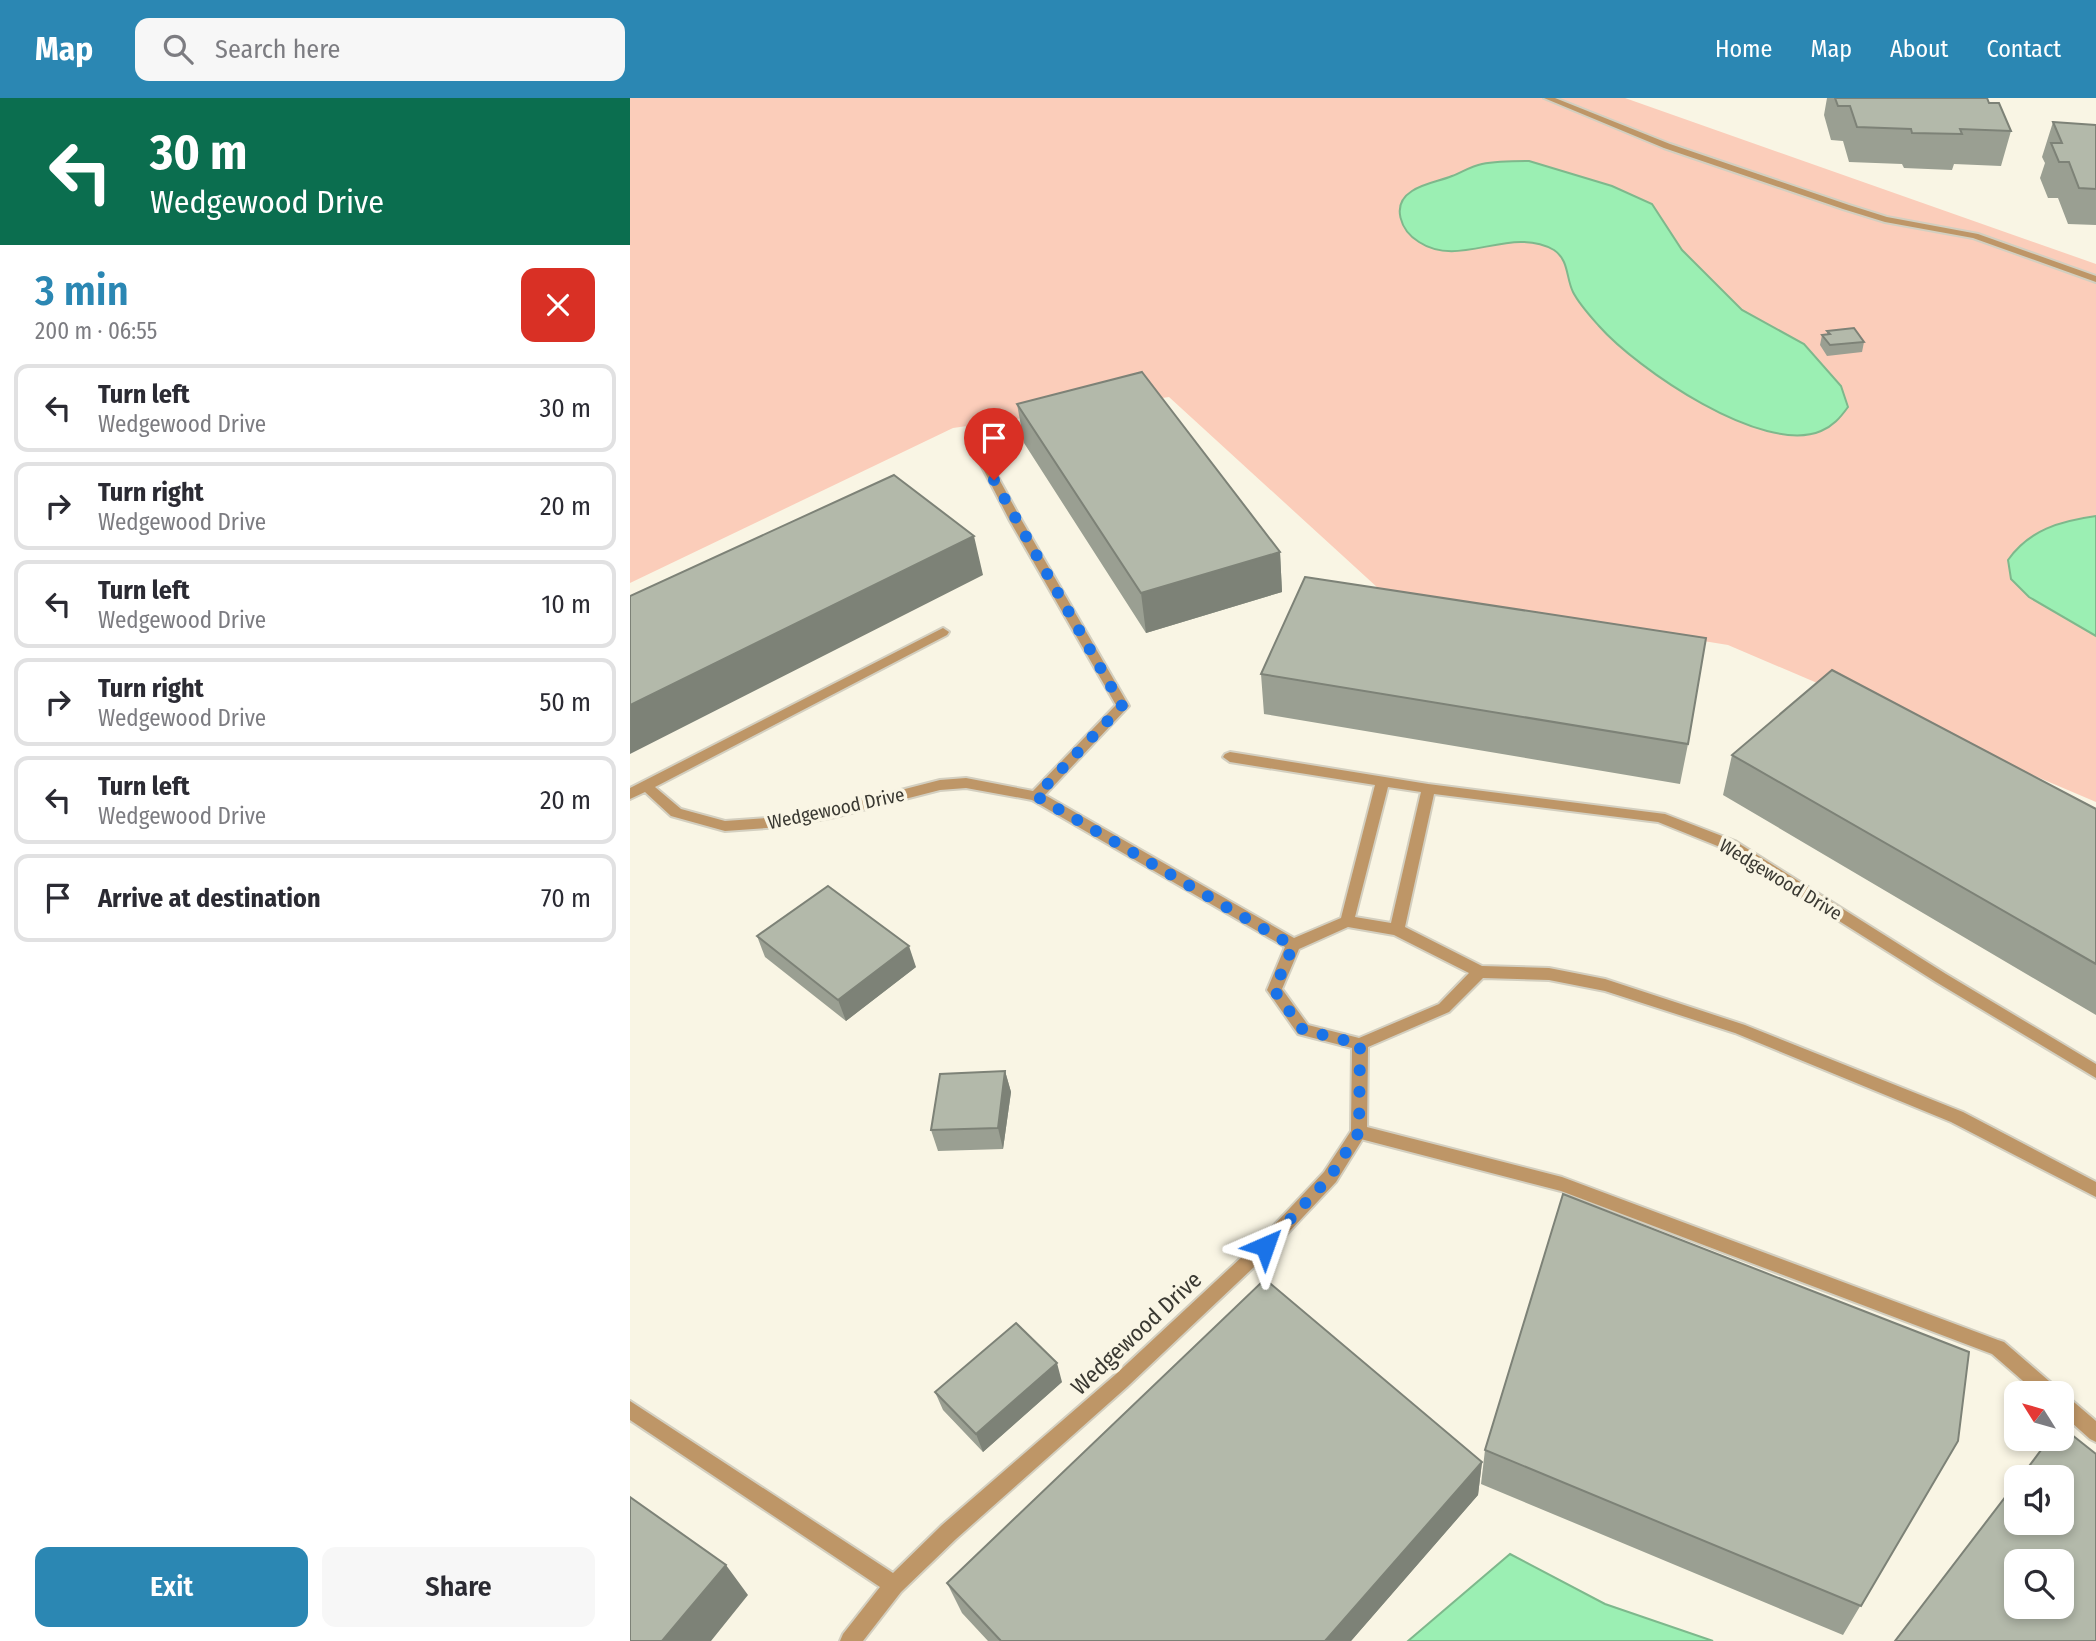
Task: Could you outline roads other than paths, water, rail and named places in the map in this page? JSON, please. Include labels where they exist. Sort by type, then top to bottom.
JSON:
[{"type":"street","points":[[1548,98],[1667,146],[1846,207],[1885,219],[1975,236],[2096,279]]},
{"type":"street","points":[[984,459],[1016,521],[1122,706],[1036,796]]},
{"type":"street","points":[[630,794],[943,632]]},
{"type":"street","name":"Wedgewood Drive","points":[[1230,757],[1428,789],[1660,817],[1730,845],[2096,1072]]},
{"type":"street","points":[[1347,921],[1383,780]]},
{"type":"street","name":"Wedgewood Drive","points":[[646,786],[676,813],[725,826],[781,822],[835,812],[940,785],[966,783],[1036,796],[1293,946]]},
{"type":"street","points":[[1397,930],[1428,789]]},
{"type":"street","points":[[1480,972],[1444,1008],[1360,1044],[1303,1030],[1274,990],[1293,946],[1347,921],[1397,930],[1480,972],[1549,974],[1605,985],[1740,1029],[1957,1117],[2096,1190]]},
{"type":"street","points":[[1360,1044],[1359,1132],[1562,1184],[1998,1348],[2036,1381]]},
{"type":"street","name":"Wedgewood Drive","points":[[850,1641],[894,1585],[949,1532],[1121,1381],[1265,1246],[1330,1177],[1359,1132]]},
{"type":"street","points":[[630,1410],[894,1585]]},
{"type":"street","points":[[2074,1414],[2096,1433]]}]
